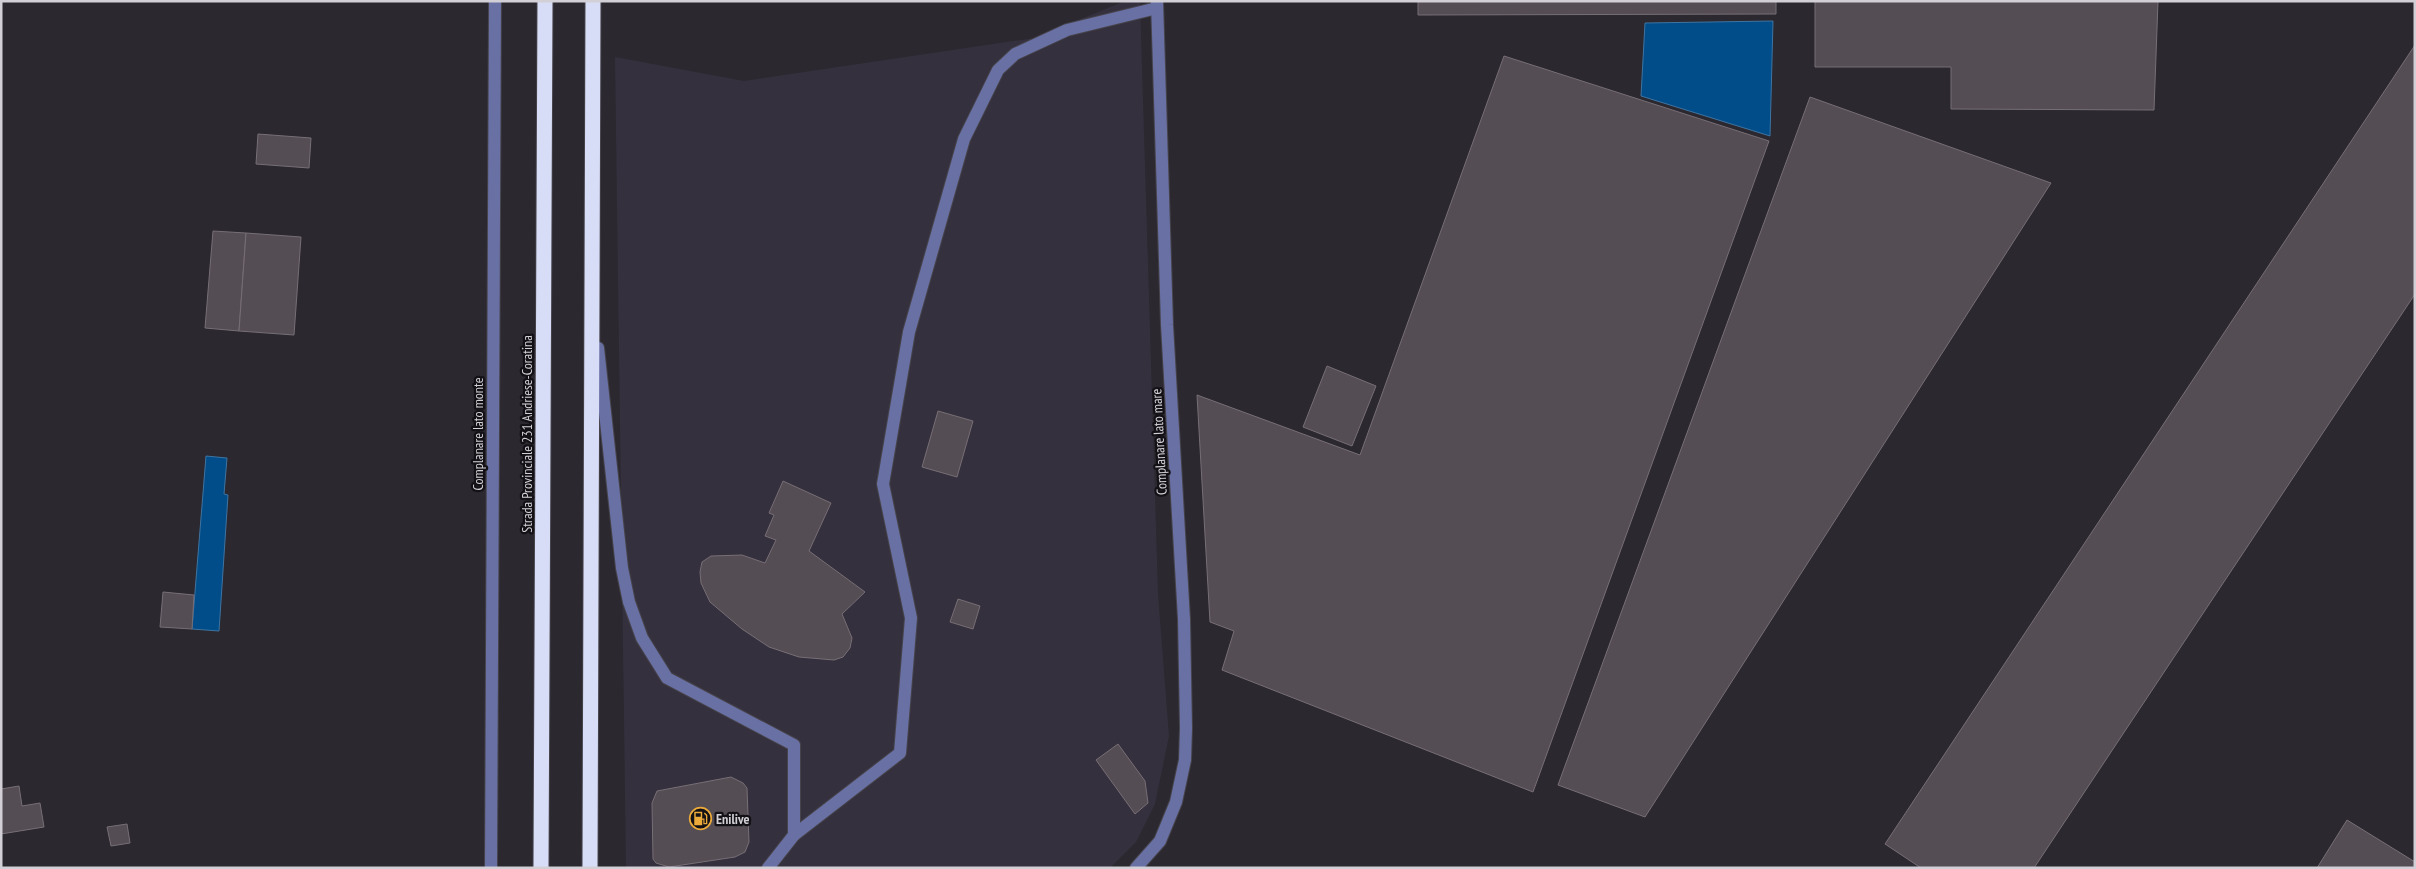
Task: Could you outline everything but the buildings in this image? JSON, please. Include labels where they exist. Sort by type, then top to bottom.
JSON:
[{"type":"highway","name":"Strada Provinciale 231 Andriese-Coratina","points":[[541,868],[545,1]]},
{"type":"highway","points":[[590,868],[593,1]]},
{"type":"street","name":"Complanare lato monte","points":[[491,868],[495,1]]},
{"type":"street","points":[[768,868],[794,835],[900,754],[911,618],[883,484],[909,332],[964,139],[998,70],[1015,54],[1067,30],[1157,5]]},
{"type":"street","name":"Complanare lato mare","points":[[1136,868],[1160,841],[1176,802],[1185,760],[1186,728],[1184,619],[1167,325],[1157,5]]},
{"type":"street","points":[[592,294],[619,548],[626,587],[635,620],[653,658],[667,678],[794,744],[794,835]]},
{"type":"shaded area","points":[[1125,1],[1140,1],[1158,594],[1169,736],[1155,804],[1136,842],[1110,868],[626,868],[615,57],[744,81],[1034,38]]},
{"type":"water","points":[[1773,21],[1770,136],[1641,96],[1645,23]]},
{"type":"water","points":[[206,456],[227,458],[224,494],[228,495],[219,631],[192,629]]},
{"type":"place","name":"Enilive","points":[[700,819]]}]
